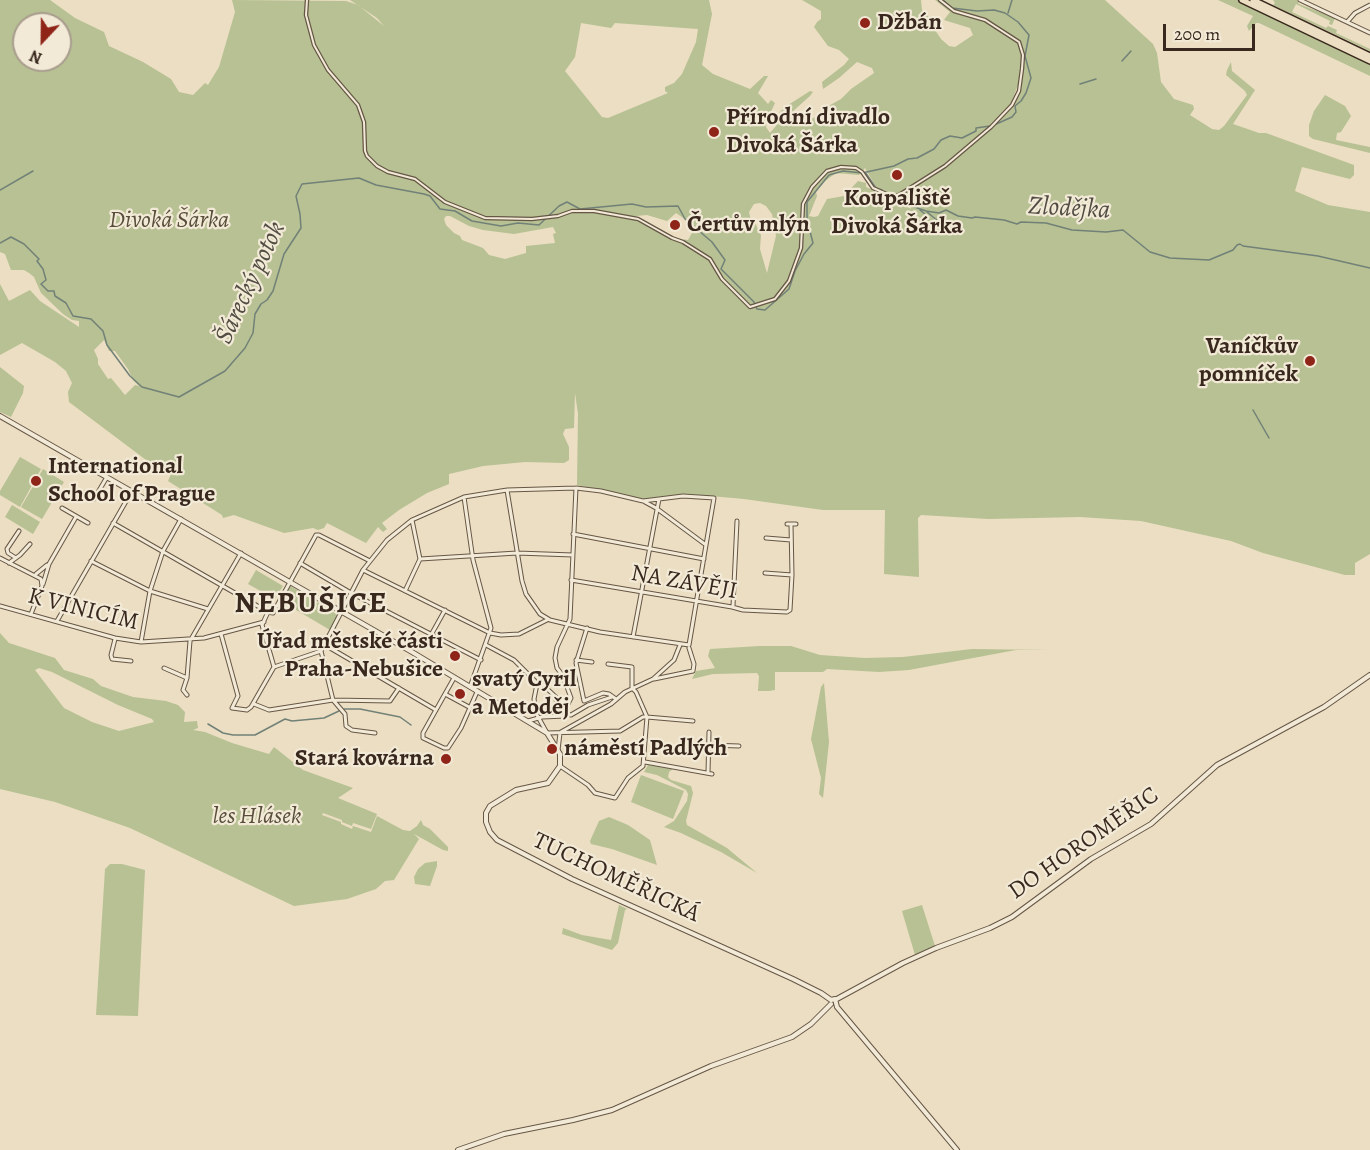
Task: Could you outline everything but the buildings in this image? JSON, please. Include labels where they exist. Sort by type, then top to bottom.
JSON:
[{"type":"main road","points":[[1242,0],[1370,61]]},
{"type":"main road","points":[[1253,0],[1370,56]]},
{"type":"street","points":[[307,0],[306,15],[314,45],[328,70],[358,105],[364,122],[365,151],[372,162],[388,172],[415,179],[445,202],[485,218],[547,217],[572,211],[594,211],[638,219],[710,259],[722,279],[750,307],[774,299],[789,281],[801,248],[802,204],[812,186],[827,171],[850,167],[863,173],[875,189],[891,196],[900,195],[945,166],[991,127],[1012,105],[1018,91],[1022,69],[1021,46],[1008,33],[991,23],[954,11],[940,0]]},
{"type":"street","points":[[1300,0],[1370,33]]},
{"type":"street","points":[[1347,22],[1354,13],[1370,5]]},
{"type":"street","points":[[0,416],[548,733],[620,731],[643,717],[693,721]]},
{"type":"street","points":[[84,493],[94,499],[107,477]]},
{"type":"street","points":[[486,645],[514,660],[537,684],[568,705],[571,698],[563,676],[557,668],[555,658],[557,647],[569,625],[576,488]]},
{"type":"street","points":[[221,634],[238,696],[232,706],[234,709],[247,710],[254,704],[274,667],[321,651],[363,570],[387,540],[412,520],[464,497],[507,490],[576,488],[601,491],[643,501],[706,545]]},
{"type":"street","points":[[507,490],[526,594],[533,607],[548,620],[633,637],[680,645],[689,644],[714,498],[683,496],[643,501]]},
{"type":"street","points":[[57,621],[132,491]]},
{"type":"street","points":[[464,497],[473,555],[490,624],[490,633],[470,687]]},
{"type":"street","points":[[633,637],[659,499]]},
{"type":"street","points":[[62,508],[88,523]]},
{"type":"street","points":[[31,614],[49,564],[76,516]]},
{"type":"street","points":[[141,642],[150,591],[163,551],[181,519]]},
{"type":"street","points":[[405,591],[420,559],[412,520]]},
{"type":"street","points":[[732,607],[735,603],[737,521]]},
{"type":"street","points":[[113,523],[273,613],[317,535],[370,561]]},
{"type":"street","points":[[765,573],[792,575],[789,524],[796,524]]},
{"type":"street","points":[[16,558],[8,553],[7,549],[20,531]]},
{"type":"street","points":[[573,534],[704,559]]},
{"type":"street","points":[[766,538],[791,540]]},
{"type":"street","points":[[8,564],[30,544]]},
{"type":"street","points":[[187,695],[183,690],[187,678],[190,640],[240,553]]},
{"type":"street","points":[[420,559],[517,553],[573,555]]},
{"type":"street","points":[[0,558],[8,564],[36,575],[41,579],[42,586]]},
{"type":"street","points":[[91,561],[150,591],[208,609]]},
{"type":"street","points":[[300,563],[481,660]]},
{"type":"street","points":[[36,575],[49,564]]},
{"type":"street","points":[[363,570],[490,633],[519,634],[548,620]]},
{"type":"street","name":"NA ZÁVĚJI","points":[[571,580],[743,610],[787,612],[790,610],[792,575]]},
{"type":"street","name":"K VINICÍM","points":[[0,606],[115,638],[141,642],[190,640],[264,622]]},
{"type":"street","points":[[431,635],[445,610]]},
{"type":"street","points":[[268,612],[262,627],[274,667]]},
{"type":"street","points":[[587,628],[576,660],[584,701],[603,693],[615,698]]},
{"type":"street","points":[[115,638],[112,659],[131,661]]},
{"type":"street","points":[[325,645],[436,710]]},
{"type":"street","points":[[653,679],[674,660],[680,645]]},
{"type":"street","points":[[528,721],[571,715],[588,705],[615,698],[653,679],[693,671],[694,664],[689,648]]},
{"type":"street","points":[[321,651],[333,700],[345,714],[346,726],[352,730],[375,733]]},
{"type":"street","points":[[576,660],[592,662]]},
{"type":"street","points":[[537,684],[534,699],[539,719],[558,750],[561,759],[560,766],[573,777],[588,785],[595,794],[615,798],[624,783],[645,762],[647,717],[632,688],[632,666],[608,664]]},
{"type":"street","points":[[164,668],[187,678]]},
{"type":"street","name":"DO HOROMĚŘIC","points":[[458,1150],[504,1134],[612,1110],[711,1066],[792,1037],[833,1002],[903,963],[1012,917],[1091,859],[1151,824],[1217,765],[1315,712],[1370,675]]},
{"type":"street","points":[[454,678],[422,737],[446,749],[451,745],[477,692]]},
{"type":"street","points":[[254,704],[268,710],[333,700],[390,701],[399,688]]},
{"type":"street","points":[[445,694],[469,707]]},
{"type":"street","points":[[552,694],[565,714],[571,715]]},
{"type":"street","points":[[560,732],[589,718],[611,704],[615,698]]},
{"type":"street","points":[[558,750],[560,732]]},
{"type":"street","points":[[645,762],[710,773],[709,732]]},
{"type":"street","points":[[709,745],[739,746]]},
{"type":"street","name":"TUCHOMĚŘICKÁ","points":[[560,766],[548,783],[516,790],[490,806],[486,813],[486,822],[490,832],[497,840],[572,879],[793,979],[821,993],[833,1002]]},
{"type":"street","points":[[833,1002],[957,1150]]},
{"type":"green space","name":"Divoká Šárka","points":[[0,0],[50,0],[67,12],[12,12],[12,72],[72,72],[72,16],[104,32],[109,46],[143,62],[171,79],[179,92],[193,95],[205,83],[208,85],[219,67],[235,12],[232,0],[346,1],[357,5],[350,0],[709,0],[712,14],[702,65],[713,74],[750,89],[764,76],[768,76],[758,93],[768,104],[771,100],[775,103],[767,120],[766,127],[770,133],[776,126],[778,114],[810,91],[813,92],[810,96],[792,112],[792,121],[814,118],[823,109],[841,99],[874,73],[872,68],[857,62],[823,89],[822,82],[849,59],[839,50],[828,46],[814,27],[821,19],[821,11],[802,0],[921,0],[922,10],[929,17],[941,39],[949,46],[955,47],[973,35],[970,28],[944,20],[950,12],[935,0],[1105,0],[1153,44],[1157,53],[1161,82],[1174,99],[1193,105],[1194,109],[1190,115],[1212,129],[1219,130],[1224,126],[1247,95],[1226,75],[1231,62],[1232,71],[1255,90],[1233,124],[1259,133],[1266,133],[1354,165],[1354,175],[1350,179],[1302,167],[1295,191],[1328,205],[1370,212],[1370,554],[1355,563],[1355,575],[1345,575],[1263,553],[1231,541],[1141,521],[1080,517],[988,519],[921,515],[918,518],[919,577],[884,574],[885,510],[823,510],[699,495],[644,499],[577,485],[578,414],[575,393],[574,428],[565,429],[563,434],[569,447],[569,460],[564,463],[525,462],[483,466],[449,474],[449,484],[427,493],[399,510],[382,523],[387,529],[383,532],[378,527],[366,543],[327,523],[324,528],[318,530],[313,528],[284,533],[234,515],[223,518],[222,515],[168,481],[172,472],[162,472],[69,402],[68,392],[72,383],[66,371],[55,362],[22,343],[0,355],[0,284],[9,301],[30,290],[40,301],[79,327],[79,321],[72,320],[63,314],[41,293],[34,277],[24,270],[11,270],[5,254],[0,252]],"holes":[[[360,7],[377,18],[384,26]],[[581,23],[611,28],[615,23],[698,29],[696,42],[682,74],[674,83],[665,87],[668,93],[608,118],[602,117],[565,71],[575,57]],[[1018,85],[1021,85],[1016,101],[990,129],[945,168],[906,193],[911,209],[896,199],[866,187],[866,183],[858,181],[844,196],[827,199],[818,216],[809,216],[817,196],[816,192],[836,173],[859,175],[865,168],[876,187],[894,195],[900,193],[935,172],[986,130],[1010,106]],[[760,203],[766,206],[772,214],[776,236],[767,273],[760,249],[761,235],[755,223],[751,221],[749,212],[754,204]],[[676,213],[686,220],[692,233],[688,240],[675,238],[660,229],[651,225],[649,227],[635,220],[636,216],[647,215],[667,221]],[[450,216],[483,230],[514,234],[553,227],[556,233],[553,234],[555,243],[526,246],[526,253],[505,259],[489,255],[483,248],[462,240],[446,225],[444,219]],[[104,340],[109,351],[115,351],[139,386],[135,385],[125,395],[111,378],[108,379],[98,364],[94,350]]]},
{"type":"green space","points":[[1218,0],[1238,0],[1370,63],[1370,76],[1259,23],[1256,23],[1249,31],[1247,26],[1253,16]]},
{"type":"green space","points":[[1273,0],[1297,0],[1299,4],[1335,18],[1332,25],[1329,24],[1330,21],[1296,4],[1292,12],[1326,28],[1328,26],[1337,30],[1336,33],[1370,51],[1273,5],[1275,3]]},
{"type":"green space","points":[[1325,95],[1345,106],[1351,116],[1341,132],[1337,133],[1336,140],[1370,147],[1370,153],[1313,139],[1309,136],[1309,125],[1314,111]]},
{"type":"green space","points":[[0,367],[24,386],[11,417],[0,412]]},
{"type":"green space","points":[[20,457],[41,469],[20,507],[0,495],[0,491]]},
{"type":"green space","points":[[43,469],[64,482],[42,519],[21,507]]},
{"type":"green space","points":[[12,505],[40,522],[33,534],[5,517]]},
{"type":"green space","points":[[256,570],[283,586],[275,599],[248,584]]},
{"type":"green space","points":[[290,586],[338,615],[330,630],[281,601]]},
{"type":"green space","name":"les Hlásek","points":[[0,633],[9,643],[55,658],[64,670],[93,679],[101,686],[133,697],[166,701],[178,705],[185,712],[184,722],[197,721],[198,728],[193,730],[269,754],[274,747],[303,770],[353,788],[338,798],[377,814],[371,829],[353,823],[352,826],[323,813],[322,815],[352,829],[353,826],[371,832],[377,816],[403,830],[410,831],[421,820],[423,825],[448,847],[448,851],[414,834],[419,839],[394,880],[385,881],[376,889],[347,899],[294,906],[130,828],[55,802],[0,789]],"holes":[[[39,668],[152,719],[154,722],[119,731],[92,722],[64,708],[35,670]]]},
{"type":"green space","points":[[791,646],[820,655],[865,658],[903,657],[972,649],[1048,650],[1016,650],[909,670],[879,672],[827,669],[823,672],[775,672],[775,690],[769,691],[758,691],[759,676],[757,673],[713,674],[692,679],[696,671],[715,668],[708,656],[710,649]]},
{"type":"green space","points":[[824,683],[829,742],[823,798],[819,794],[821,778],[811,739],[821,687]]},
{"type":"green space","points":[[648,765],[673,769],[669,772],[668,777],[671,780],[691,786],[693,793],[687,825],[727,848],[757,873],[721,852],[664,827],[674,821],[687,801],[688,794],[686,790],[657,775],[644,772]]},
{"type":"green space","points":[[641,775],[684,791],[673,819],[631,802]]},
{"type":"green space","points":[[609,817],[628,825],[650,840],[657,865],[591,844],[590,841],[599,821]]},
{"type":"green space","points":[[437,861],[430,886],[415,884],[414,877],[418,869],[425,863]]},
{"type":"green space","points":[[110,864],[122,864],[145,870],[138,1016],[96,1015],[105,869]]},
{"type":"green space","points":[[619,905],[627,909],[618,943],[612,950],[562,934],[563,928],[582,935],[611,940]]},
{"type":"green space","points":[[922,905],[935,946],[915,955],[902,911]]},
{"type":"waterway","name":"Šárecký potok","points":[[943,0],[952,8],[977,11],[994,10],[1005,13],[1018,22],[1029,35],[1025,56],[1031,78],[1026,93],[1015,106],[1016,112],[1012,117],[994,125]]},
{"type":"waterway","points":[[1008,13],[1012,0]]},
{"type":"waterway","points":[[1122,61],[1131,51]]},
{"type":"waterway","points":[[1080,84],[1096,79]]},
{"type":"waterway","name":"Šárecký potok","points":[[0,243],[11,237],[24,244],[39,259],[37,261],[43,269],[46,280],[41,284],[48,291],[54,291],[55,296],[66,303],[73,316],[91,319],[103,331],[107,345],[130,376],[142,387],[179,397],[225,371],[245,348],[253,333],[255,314],[273,291],[284,254],[301,228],[296,196],[302,184],[359,178],[376,185],[430,196],[440,209],[455,211],[472,221],[501,226],[518,223],[539,225],[559,206],[567,202],[580,209],[632,204],[646,207],[678,206],[685,219],[712,242],[725,260],[721,269],[754,302],[757,309],[765,310],[789,289],[795,271],[813,243],[807,220],[807,202],[829,175],[843,171],[862,173],[894,166],[934,149],[941,140],[950,136],[962,138],[976,131],[976,128],[990,126]]},
{"type":"waterway","points":[[0,190],[33,171]]},
{"type":"waterway","name":"Zlodějka","points":[[865,172],[876,188],[882,190]]},
{"type":"waterway","name":"Zlodějka","points":[[899,197],[909,205],[926,211],[939,213],[946,210],[958,216],[1004,220],[1017,224],[1021,222],[1046,223],[1072,230],[1106,232],[1123,230],[1150,252],[1170,258],[1209,260],[1233,250],[1240,244],[1318,256],[1370,268]]},
{"type":"waterway","name":"Zlodějka","points":[[920,210],[926,215]]},
{"type":"waterway","points":[[927,212],[938,221]]},
{"type":"waterway","points":[[1253,410],[1269,438]]},
{"type":"waterway","points":[[344,709],[360,709],[400,717],[411,725]]},
{"type":"waterway","points":[[208,724],[223,733],[255,735],[285,719],[292,721],[324,718],[339,711]]},
{"type":"place","name":"Džbán","points":[[865,23]]},
{"type":"place","name":"Přírodní divadlo Divoká Šárka","points":[[714,132]]},
{"type":"place","name":"Koupaliště Divoká Šárka","points":[[897,175]]},
{"type":"place","name":"Čertův mlýn","points":[[675,225]]},
{"type":"place","name":"Vaníčkův pomníček","points":[[1310,361]]},
{"type":"place","name":"International School of Prague","points":[[36,481]]},
{"type":"place","name":"Úřad městské části Praha-Nebušice","points":[[455,656]]},
{"type":"place","name":"svatý Cyril a Metoděj","points":[[460,694]]},
{"type":"place","name":"náměstí Padlých","points":[[552,749]]},
{"type":"place","name":"Stará kovárna","points":[[446,759]]},
{"type":"district","name":"NEBUŠICE","points":[[311,605]]}]
